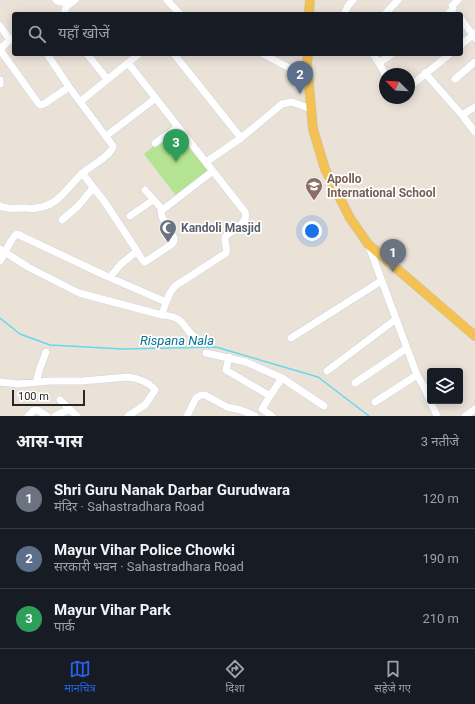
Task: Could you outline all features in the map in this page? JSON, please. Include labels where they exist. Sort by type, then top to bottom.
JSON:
[{"type":"main road","points":[[309,12],[310,0]]},
{"type":"main road","points":[[308,56],[313,128],[325,169],[350,218],[368,244],[475,336]]},
{"type":"street","points":[[56,0],[60,2],[72,2]]},
{"type":"street","points":[[167,0],[178,12]]},
{"type":"street","points":[[345,12],[353,0]]},
{"type":"street","points":[[386,12],[398,0]]},
{"type":"street","points":[[451,9],[458,0]]},
{"type":"street","points":[[65,12],[66,7],[72,2]]},
{"type":"street","points":[[463,22],[474,35],[463,43]]},
{"type":"street","points":[[0,26],[12,38],[3,46],[1,51],[38,104],[44,104],[70,88]]},
{"type":"street","points":[[0,206],[10,209],[34,208],[50,204],[58,200],[82,173],[112,149],[112,143],[70,88],[48,56]]},
{"type":"street","points":[[89,56],[107,79]]},
{"type":"street","points":[[81,101],[137,56]]},
{"type":"street","points":[[176,56],[241,138]]},
{"type":"street","points":[[267,56],[295,71],[308,73]]},
{"type":"street","points":[[374,56],[382,68]]},
{"type":"street","points":[[379,63],[389,56]]},
{"type":"street","points":[[415,82],[447,56]]},
{"type":"street","points":[[455,78],[475,62]]},
{"type":"street","points":[[128,63],[246,212],[246,218],[244,221],[225,238],[227,249],[226,253],[175,286],[170,293],[162,315]]},
{"type":"street","points":[[426,73],[475,132]]},
{"type":"street","points":[[106,136],[156,98]]},
{"type":"street","points":[[206,162],[241,138],[282,104],[292,102],[311,109]]},
{"type":"street","points":[[462,115],[475,107]]},
{"type":"street","points":[[155,143],[178,127]]},
{"type":"street","points":[[82,173],[104,201],[136,251],[145,262],[174,241],[173,235],[161,214],[162,209],[213,172]]},
{"type":"street","points":[[62,220],[78,206],[93,188]]},
{"type":"street","points":[[145,190],[162,209]]},
{"type":"street","points":[[130,216],[153,200]]},
{"type":"street","points":[[0,261],[3,251],[17,234],[166,302]]},
{"type":"street","points":[[368,244],[417,375],[437,416]]},
{"type":"street","points":[[3,251],[28,267],[79,293],[180,319],[191,334],[202,341]]},
{"type":"street","points":[[110,277],[121,264],[136,251]]},
{"type":"street","points":[[291,338],[381,281]]},
{"type":"street","points":[[327,371],[396,319]]},
{"type":"street","points":[[355,383],[407,348]]},
{"type":"street","points":[[36,382],[46,352]]},
{"type":"street","points":[[206,353],[246,362],[282,378],[324,406]]},
{"type":"street","points":[[229,357],[226,370],[270,396]]},
{"type":"street","points":[[375,402],[417,375]]},
{"type":"street","points":[[0,382],[18,384],[128,377],[135,378],[152,386],[155,390],[145,405],[128,416]]},
{"type":"street","points":[[272,416],[260,413],[282,378]]},
{"type":"street","points":[[187,416],[196,398],[201,394],[227,407],[241,410],[255,416]]},
{"type":"street","points":[[60,400],[77,416]]},
{"type":"street","points":[[55,416],[70,409]]},
{"type":"street","points":[[465,416],[475,409]]},
{"type":"street","points":[[28,416],[35,410],[47,416]]},
{"type":"green space","points":[[174,129],[208,171],[177,197],[144,154]]},
{"type":"waterway","name":"Rispana Nala","points":[[0,318],[20,334],[50,345],[123,349],[216,347],[318,377],[369,416]]},
{"type":"place","name":"Mayur Vihar Police Chowki","points":[[300,94]]},
{"type":"place","name":"Mayur Vihar Park","points":[[176,162]]},
{"type":"place","name":"Apollo International School","points":[[314,201]]},
{"type":"place","name":"Kandoli Masjid","points":[[168,243]]},
{"type":"place","name":"Shri Guru Nanak Darbar Gurudwara","points":[[393,272]]}]
